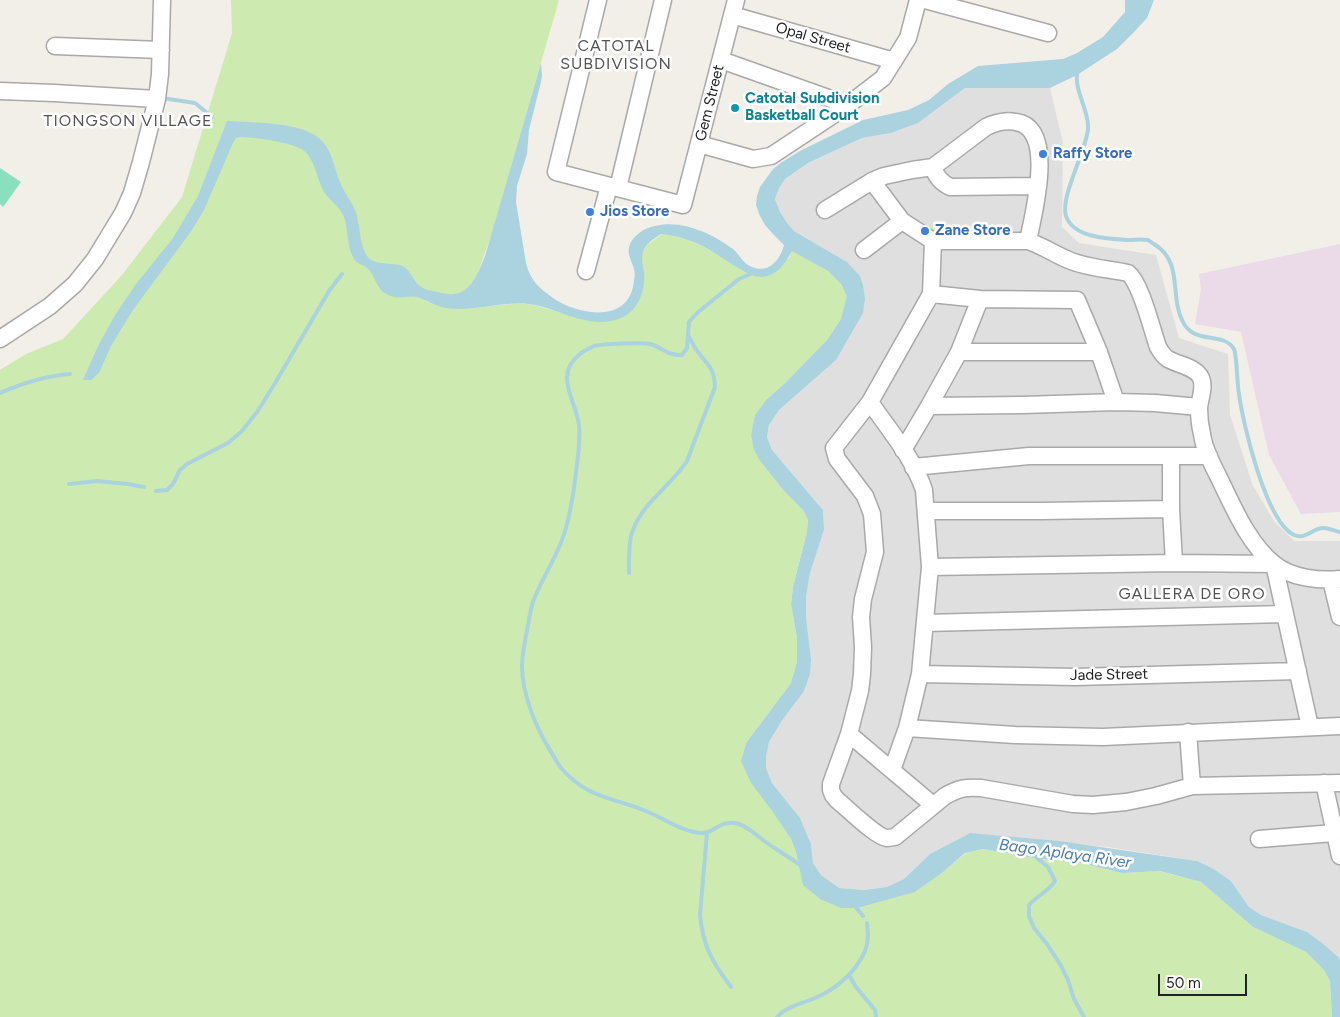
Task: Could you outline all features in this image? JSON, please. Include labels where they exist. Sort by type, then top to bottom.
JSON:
[{"type":"street","points":[[0,339],[50,306],[74,284],[94,259],[123,213],[132,193],[157,100],[160,74],[162,0]]},
{"type":"street","points":[[598,0],[556,172],[614,187]]},
{"type":"street","points":[[586,271],[614,187],[663,0]]},
{"type":"street","points":[[699,144],[753,159],[771,156],[883,78],[908,38],[918,0]]},
{"type":"street","points":[[925,0],[1048,33]]},
{"type":"street","name":"Gem Street","points":[[614,187],[684,206],[734,8]]},
{"type":"street","name":"Opal Street","points":[[734,8],[894,61]]},
{"type":"street","points":[[55,46],[161,50]]},
{"type":"street","points":[[721,60],[848,104]]},
{"type":"street","points":[[0,91],[157,100]]},
{"type":"street","points":[[825,210],[872,181],[894,173],[933,167],[986,127],[1004,121],[1020,122],[1035,134],[1040,159],[1038,186],[1028,241]]},
{"type":"street","points":[[933,167],[938,179],[950,187],[1038,186]]},
{"type":"street","points":[[872,181],[902,221],[933,241],[1028,241],[1039,244],[1070,260],[1088,266],[1128,273],[1132,276],[1138,288],[1158,347],[1163,355],[1193,371],[1200,377],[1202,387],[1199,407],[1202,437],[1234,510],[1246,531],[1274,564],[1286,571],[1297,575],[1336,580],[1340,617]]},
{"type":"street","points":[[864,250],[902,221]]},
{"type":"street","points":[[933,241],[931,294],[870,402],[834,448],[837,459],[864,496],[872,514],[875,552],[860,617],[863,647],[862,674],[850,734],[832,780],[831,790],[833,795],[873,831],[888,838],[895,837],[954,791],[966,787],[1073,804],[1093,805],[1126,802],[1192,786],[1332,783],[1334,833],[1340,856]]},
{"type":"street","points":[[931,294],[980,299],[1077,300],[1099,352],[1116,402]]},
{"type":"street","points":[[903,450],[930,406],[959,352],[980,299]]},
{"type":"street","points":[[959,352],[1099,352]]},
{"type":"street","points":[[870,402],[903,450],[924,490],[930,567],[920,674],[907,728],[892,770]]},
{"type":"street","points":[[930,406],[1116,402],[1199,407]]},
{"type":"street","points":[[913,467],[1030,456],[1210,456]]},
{"type":"street","points":[[1171,457],[1174,563]]},
{"type":"street","points":[[926,511],[1171,509]]},
{"type":"street","points":[[930,567],[1174,563],[1274,564]]},
{"type":"street","points":[[1274,564],[1310,727]]},
{"type":"street","points":[[925,623],[1285,614]]},
{"type":"street","name":"Jade Street","points":[[920,674],[1075,677],[1298,671]]},
{"type":"street","points":[[907,728],[1015,735],[1103,737],[1340,726]]},
{"type":"street","points":[[1188,732],[1192,786]]},
{"type":"street","points":[[850,734],[934,805]]},
{"type":"street","points":[[1259,839],[1334,833]]},
{"type":"shaded area","points":[[965,88],[1050,88],[1063,143],[1062,227],[1079,243],[1156,255],[1179,338],[1228,354],[1230,415],[1253,486],[1274,521],[1294,541],[1340,541],[1340,960],[1307,932],[1261,915],[1249,907],[1231,881],[1212,868],[1197,861],[1108,847],[970,833],[930,854],[904,879],[887,887],[864,890],[838,888],[821,875],[813,863],[811,844],[800,818],[772,783],[766,768],[769,742],[783,719],[806,618],[806,597],[810,573],[824,530],[823,510],[772,450],[767,437],[769,425],[779,410],[836,360],[847,262],[794,231],[780,212],[775,199],[779,188],[785,179],[808,163],[862,138],[891,133],[918,123]]},
{"type":"shaded area","points":[[1340,244],[1340,512],[1301,514],[1269,455],[1241,332],[1195,324],[1201,289],[1199,274]]},
{"type":"green space","points":[[231,0],[559,0],[492,233],[476,278],[471,286],[462,292],[453,295],[442,294],[424,300],[451,308],[463,309],[526,304],[567,313],[621,318],[644,271],[642,253],[647,245],[662,234],[696,243],[747,272],[761,277],[789,258],[792,250],[828,271],[841,284],[847,296],[841,319],[827,340],[766,400],[755,415],[751,435],[760,461],[784,491],[803,510],[808,520],[791,604],[797,638],[797,662],[791,683],[746,743],[741,761],[791,839],[804,885],[820,899],[915,892],[966,853],[983,849],[1040,859],[1069,860],[1122,873],[1159,871],[1201,882],[1253,927],[1306,952],[1324,970],[1330,981],[1332,1017],[0,1017],[0,370],[26,354],[63,339],[122,275],[182,197],[232,33]]},
{"type":"green space","points":[[0,168],[21,182],[3,207],[0,204]]},
{"type":"water","name":"Bago Aplaya River","points":[[1125,0],[1154,0],[1147,18],[1117,49],[1077,75],[1050,88],[965,88],[918,123],[891,133],[862,138],[808,163],[785,179],[779,188],[775,199],[787,223],[794,231],[847,262],[860,276],[865,299],[863,313],[836,360],[779,410],[769,425],[767,437],[772,450],[823,510],[824,530],[810,573],[806,597],[806,618],[811,660],[810,674],[804,691],[769,742],[766,768],[772,783],[800,818],[811,844],[813,863],[821,875],[839,888],[864,890],[887,887],[904,879],[930,854],[970,833],[1059,841],[1197,861],[1212,868],[1231,881],[1249,907],[1261,915],[1307,932],[1339,958],[1340,1017],[1332,1017],[1330,981],[1324,970],[1306,952],[1253,927],[1201,882],[1160,871],[1122,873],[1069,860],[1040,859],[983,849],[965,853],[942,873],[915,892],[857,908],[841,908],[820,899],[803,885],[796,852],[791,839],[751,783],[741,761],[746,743],[791,683],[797,662],[797,638],[791,604],[808,520],[803,510],[784,491],[760,461],[754,450],[751,435],[755,415],[766,400],[827,340],[841,319],[847,296],[841,284],[828,271],[792,251],[784,264],[776,272],[761,277],[749,274],[698,244],[661,234],[644,249],[642,259],[644,285],[637,305],[627,315],[609,321],[597,322],[586,320],[540,306],[519,303],[467,309],[446,308],[417,297],[391,296],[381,290],[370,271],[353,257],[343,215],[325,194],[312,162],[304,151],[279,142],[240,137],[236,138],[233,143],[204,210],[192,230],[133,310],[111,346],[99,373],[91,380],[83,380],[98,346],[115,315],[136,284],[173,238],[198,196],[227,121],[299,128],[319,138],[327,147],[342,186],[356,211],[362,242],[367,256],[379,263],[403,266],[418,284],[431,291],[457,294],[474,280],[485,256],[541,63],[541,82],[529,130],[527,154],[517,186],[516,202],[526,263],[536,283],[553,298],[576,309],[602,312],[614,310],[624,304],[631,294],[635,273],[629,255],[629,247],[633,239],[643,231],[665,224],[686,226],[706,233],[725,243],[749,266],[758,269],[769,267],[780,256],[784,245],[765,225],[756,205],[757,196],[760,187],[773,169],[782,162],[863,120],[908,110],[929,100],[948,84],[978,66],[1063,59],[1077,53],[1103,37],[1125,12]]},
{"type":"waterway","points":[[1078,70],[1077,84],[1088,122],[1088,129],[1067,197],[1066,216],[1076,229],[1084,233],[1112,239],[1148,240],[1163,251],[1173,270],[1179,312],[1188,329],[1201,336],[1223,340],[1234,349],[1238,390],[1245,427],[1257,471],[1274,512],[1284,526],[1294,535],[1302,536],[1324,528],[1340,532]]},
{"type":"waterway","points":[[162,98],[195,103],[212,117]]},
{"type":"waterway","points":[[753,273],[739,279],[697,313],[689,322],[687,348],[682,355],[669,353],[651,344],[613,344],[594,346],[581,353],[572,362],[568,370],[567,379],[579,425],[579,446],[574,489],[562,540],[532,605],[522,666],[524,687],[530,708],[543,738],[561,768],[582,786],[592,792],[636,807],[680,828],[694,832],[706,833],[722,824],[739,824],[800,865]]},
{"type":"waterway","points":[[156,491],[167,490],[173,484],[180,470],[187,464],[228,443],[242,431],[257,412],[329,291],[342,274]]},
{"type":"waterway","points":[[629,573],[630,540],[633,530],[651,502],[687,461],[715,387],[712,371],[688,335]]},
{"type":"waterway","points":[[0,393],[34,380],[70,374]]},
{"type":"waterway","points":[[69,484],[97,481],[144,487]]},
{"type":"waterway","points":[[707,833],[700,915],[701,926],[706,945],[719,970],[731,987]]},
{"type":"waterway","name":"Bago Aplaya River","points":[[1036,857],[1048,867],[1055,881],[1050,888],[1029,905],[1029,916],[1034,928],[1060,964],[1074,999],[1084,1017]]},
{"type":"waterway","points":[[855,906],[863,916]]},
{"type":"waterway","points":[[777,1017],[790,1008],[823,995],[851,973],[857,966],[866,948],[868,937],[867,923]]},
{"type":"waterway","points":[[849,975],[856,987],[875,1010],[876,1017]]},
{"type":"place","name":"Catotal Subdivision Basketball Court","points":[[735,108]]},
{"type":"place","name":"Raffy Store","points":[[1043,154]]},
{"type":"place","name":"Jios Store","points":[[590,212]]},
{"type":"place","name":"Zane Store","points":[[925,231]]},
{"type":"district","name":"CATOTAL SUBDIVISION","points":[[616,55]]},
{"type":"district","name":"TIONGSON VILLAGE","points":[[128,121]]},
{"type":"district","name":"GALLERA DE ORO","points":[[1192,594]]}]
